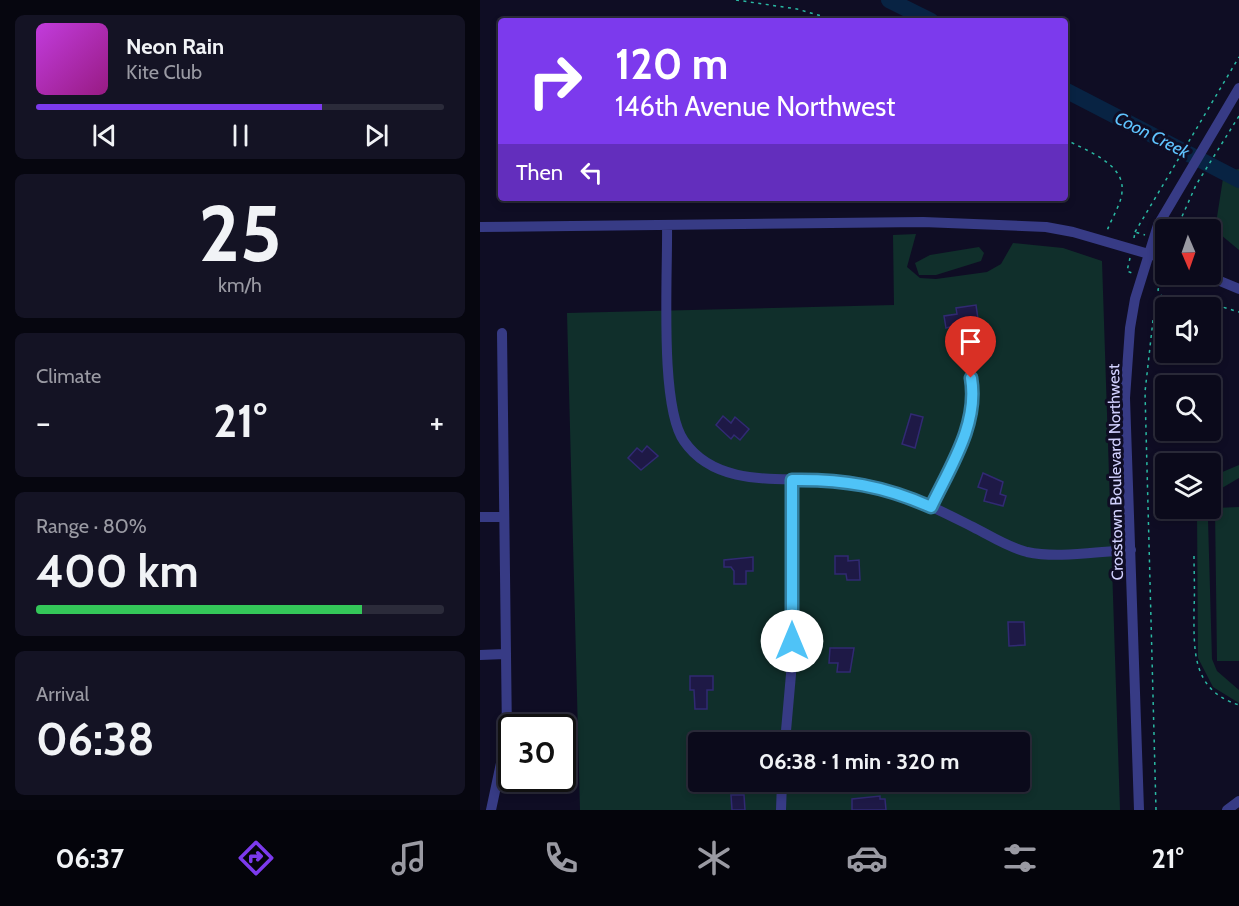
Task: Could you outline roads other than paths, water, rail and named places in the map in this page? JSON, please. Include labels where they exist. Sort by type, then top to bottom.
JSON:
[{"type":"street","name":"Crosstown Boulevard Northwest","points":[[1139,810],[1126,365],[1136,299],[1158,225],[1183,178],[1239,88]]},
{"type":"street","points":[[480,227],[923,222],[1046,227],[1148,254],[1155,258]]},
{"type":"street","points":[[667,225],[670,397],[674,421],[680,435],[696,454],[723,470],[792,480],[852,481],[874,485],[931,507],[1003,544],[1026,552],[1044,554],[1131,550]]},
{"type":"street","points":[[1221,282],[1239,290]]},
{"type":"street","points":[[491,810],[507,735],[502,333]]},
{"type":"street","points":[[931,507],[972,416],[974,394],[971,378]]},
{"type":"street","points":[[786,732],[792,663],[792,480]]},
{"type":"street","points":[[480,517],[503,517]]},
{"type":"street","points":[[480,655],[505,654]]},
{"type":"street","points":[[781,810],[782,792]]},
{"type":"street","points":[[1227,810],[1239,801]]},
{"type":"waterway","name":"Coon Creek","points":[[889,0],[925,18]]},
{"type":"waterway","name":"Coon Creek","points":[[1068,92],[1239,180]]}]
